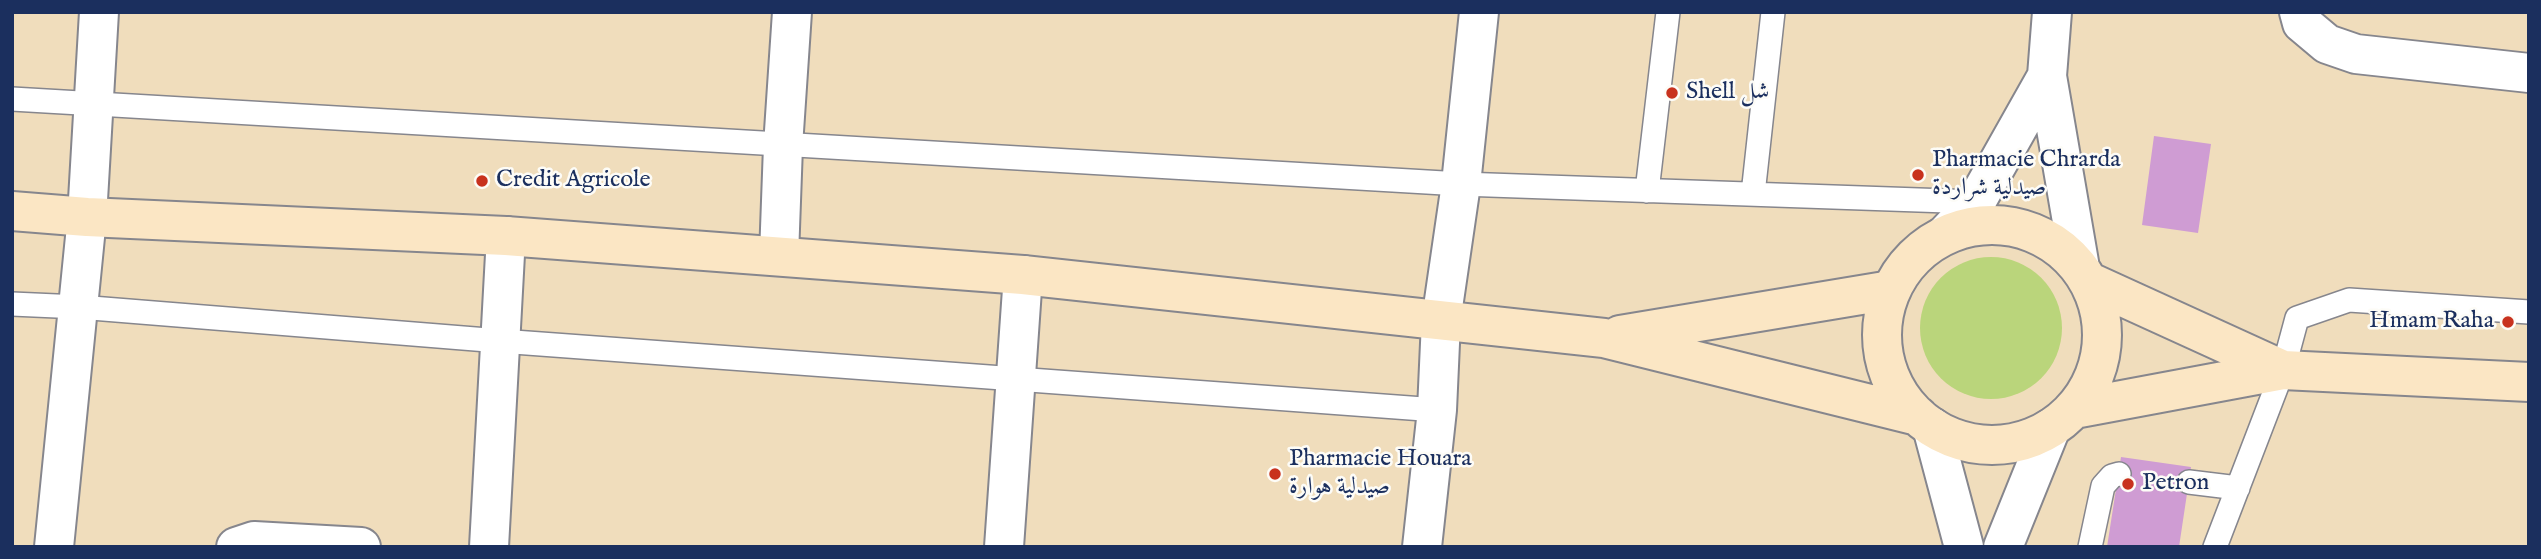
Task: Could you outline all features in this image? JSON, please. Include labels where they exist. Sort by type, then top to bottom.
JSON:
[{"type":"main road","points":[[12,211],[87,217],[506,236],[1023,275],[1604,338],[1925,421],[1961,440],[1992,444],[2023,440],[2063,419],[2283,370],[2529,382]]},
{"type":"main road","points":[[1925,421],[1896,388],[1884,357],[1882,323],[1891,290],[1904,267],[1923,248],[1947,234],[1982,225],[2019,228],[2053,243],[2085,275],[2283,370]]},
{"type":"main road","points":[[2063,419],[2090,387],[2099,362],[2103,335],[2099,308],[2085,275]]},
{"type":"main road","points":[[1604,338],[1891,290]]},
{"type":"street","points":[[54,547],[87,217],[99,12]]},
{"type":"street","points":[[779,256],[792,12]]},
{"type":"street","points":[[1422,547],[1437,410],[1441,321],[1461,184],[1479,12]]},
{"type":"street","points":[[2052,12],[2047,76],[2085,275]]},
{"type":"street","points":[[2299,12],[2302,23],[2327,44],[2356,54],[2529,73]]},
{"type":"street","points":[[1947,234],[1976,202],[2047,76]]},
{"type":"street","points":[[489,547],[506,236]]},
{"type":"street","points":[[1004,547],[1023,275]]},
{"type":"street","points":[[2003,547],[2063,419]]},
{"type":"street","points":[[1925,421],[1964,547]]},
{"type":"street","points":[[236,547],[254,541],[361,547]]},
{"type":"lane","points":[[1647,191],[1668,12]]},
{"type":"lane","points":[[1753,194],[1773,12]]},
{"type":"lane","points":[[12,99],[1461,184],[1976,202]]},
{"type":"lane","points":[[2215,547],[2283,370],[2297,318],[2348,300],[2529,312]]},
{"type":"lane","points":[[12,304],[1437,410]]},
{"type":"lane","points":[[2090,547],[2101,491],[2106,481],[2119,474]]},
{"type":"lane","points":[[2189,482],[2238,488]]},
{"type":"green space","points":[[1991,257],[2018,263],[2041,278],[2056,301],[2062,328],[2056,355],[2041,378],[2018,393],[1991,399],[1964,393],[1941,378],[1926,355],[1920,328],[1926,301],[1941,278],[1964,263]]},
{"type":"building","points":[[2154,136],[2211,144],[2198,233],[2142,225]]},
{"type":"building","points":[[2121,457],[2191,467],[2179,547],[2107,547]]},
{"type":"place","name":"Shell شل","points":[[1672,93]]},
{"type":"place","name":"Pharmacie Chrarda صيدلية شراردة","points":[[1918,175]]},
{"type":"place","name":"Credit Agricole","points":[[482,181]]},
{"type":"place","name":"Hmam Raha","points":[[2508,322]]},
{"type":"place","name":"Pharmacie Houara صيدلية هوارة","points":[[1275,474]]},
{"type":"place","name":"Petron","points":[[2128,484]]}]
